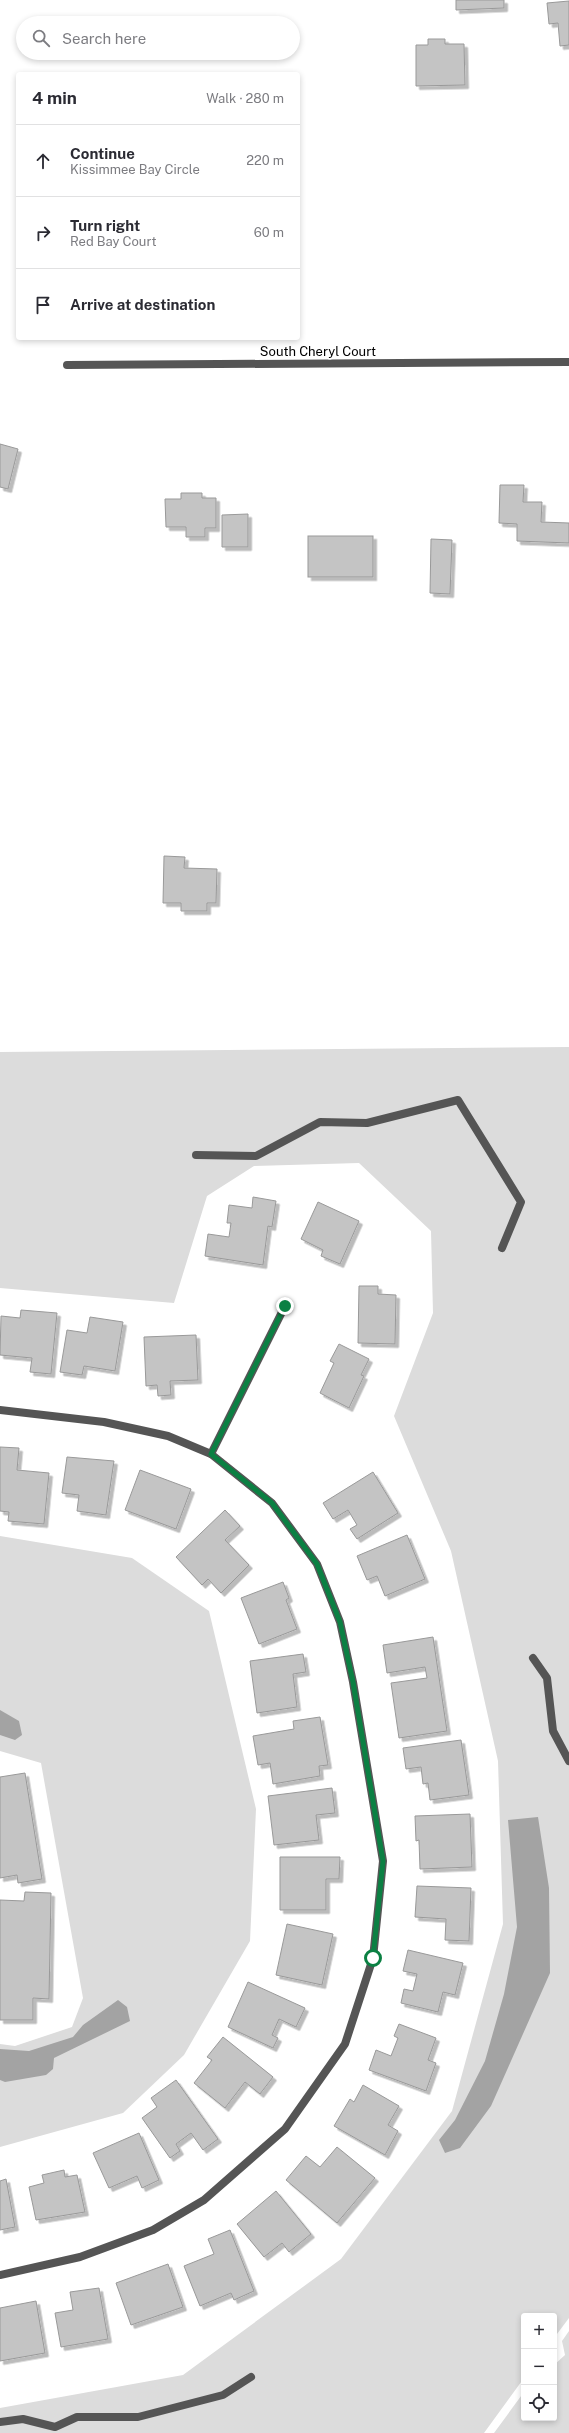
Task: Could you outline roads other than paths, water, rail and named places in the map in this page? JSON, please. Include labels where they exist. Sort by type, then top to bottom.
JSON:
[{"type":"street","name":"South Cheryl Court","points":[[67,365],[569,362]]},
{"type":"street","points":[[196,1155],[256,1156],[320,1122],[367,1123],[458,1100],[521,1202],[502,1248]]},
{"type":"street","points":[[211,1454],[285,1306]]},
{"type":"street","points":[[0,1410],[104,1422],[168,1436],[211,1454],[272,1503],[317,1564],[340,1622],[353,1682],[383,1861],[373,1958],[345,2044],[285,2129],[204,2200],[154,2230],[80,2258],[0,2275]]},
{"type":"street","points":[[533,1658],[546,1678],[553,1731],[569,1761]]},
{"type":"street","points":[[0,2422],[23,2419],[55,2427],[78,2417],[138,2417],[223,2394],[251,2377]]}]
